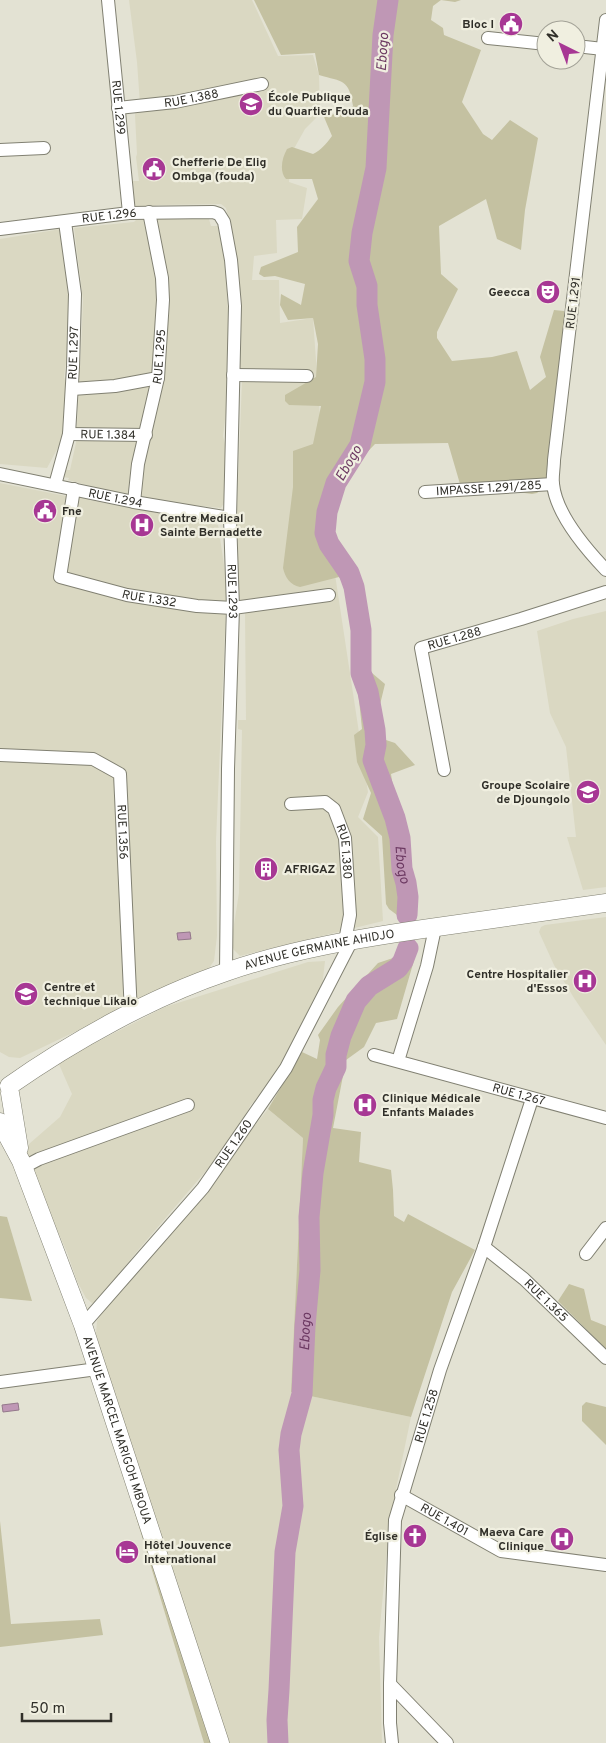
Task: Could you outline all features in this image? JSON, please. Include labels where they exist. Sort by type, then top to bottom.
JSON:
[{"type":"street","name":"RUE 1.299","points":[[108,0],[128,213]]},
{"type":"street","name":"RUE 1.291","points":[[606,20],[554,460],[553,484],[559,506],[570,525],[592,556],[606,570]]},
{"type":"street","points":[[488,38],[536,43]]},
{"type":"street","points":[[586,47],[602,49]]},
{"type":"street","name":"RUE 1.388","points":[[118,108],[176,102],[262,84]]},
{"type":"street","points":[[0,150],[44,148]]},
{"type":"street","name":"RUE 1.295","points":[[134,502],[138,464],[158,378],[164,300],[162,278],[148,212]]},
{"type":"street","name":"RUE 1.296","points":[[0,229],[128,213],[213,212],[219,214]]},
{"type":"street","name":"RUE 1.293","points":[[219,214],[224,222],[231,260],[235,306],[230,518],[233,608],[228,769],[226,972]]},
{"type":"street","name":"RUE 1.297","points":[[55,484],[69,434],[72,389],[75,294],[65,222]]},
{"type":"street","points":[[233,375],[307,376]]},
{"type":"street","points":[[72,389],[115,386],[158,378]]},
{"type":"street","name":"RUE 1.384","points":[[69,434],[146,435]]},
{"type":"street","name":"RUE 1.294","points":[[0,474],[134,502],[230,518]]},
{"type":"street","name":"IMPASSE 1.291/285","points":[[426,492],[553,484]]},
{"type":"street","name":"RUE 1.332","points":[[74,489],[60,577],[128,595],[197,606],[233,608],[329,595]]},
{"type":"street","name":"RUE 1.288","points":[[444,770],[421,648],[606,592]]},
{"type":"street","name":"RUE 1.356","points":[[0,755],[93,759],[120,774],[131,1014]]},
{"type":"street","name":"RUE 1.380","points":[[291,804],[325,802],[334,809],[344,838],[350,915],[348,941]]},
{"type":"street","name":"AVENUE GERMAINE AHIDJO","points":[[4,1087],[51,1056],[180,990],[226,972],[268,959],[348,941],[606,903]]},
{"type":"street","points":[[398,1061],[427,966],[435,928]]},
{"type":"street","name":"RUE 1.260","points":[[83,1325],[171,1226],[208,1180],[286,1068],[348,941]]},
{"type":"street","name":"RUE 1.267","points":[[374,1055],[606,1118]]},
{"type":"street","points":[[4,1087],[22,1164],[188,1105]]},
{"type":"street","name":"RUE 1.258","points":[[392,1743],[390,1684],[394,1520],[440,1370],[484,1247],[532,1099]]},
{"type":"street","name":"AVENUE MARCEL MARIGOH MBOUA","points":[[0,1122],[22,1164],[83,1325],[220,1743]]},
{"type":"street","points":[[586,1254],[606,1228]]},
{"type":"street","name":"RUE 1.365","points":[[484,1247],[524,1279],[606,1358]]},
{"type":"street","points":[[0,1382],[97,1369]]},
{"type":"street","name":"RUE 1.401","points":[[401,1495],[501,1551],[606,1564]]},
{"type":"street","points":[[390,1684],[447,1743]]},
{"type":"shaded area","points":[[129,0],[252,0],[278,56],[313,55],[319,75],[320,114],[305,129],[291,154],[289,182],[307,188],[302,219],[276,220],[277,253],[254,256],[252,280],[279,280],[280,323],[313,318],[322,446],[296,480],[334,568],[368,792],[358,817],[378,837],[383,921],[240,956],[234,950],[232,937],[239,893],[242,730],[238,729],[238,720],[246,720],[245,612],[239,602],[237,510],[242,380],[237,378],[234,241],[226,208],[221,204],[137,207],[134,204],[133,181],[139,181],[136,157],[135,115],[136,109],[140,104]]},
{"type":"shaded area","points":[[254,0],[441,0],[433,6],[431,20],[443,28],[444,35],[481,50],[462,102],[483,134],[492,140],[510,120],[538,138],[525,210],[521,250],[497,239],[486,199],[439,226],[441,274],[458,289],[437,332],[437,338],[452,361],[492,357],[517,351],[530,390],[546,377],[540,357],[554,310],[564,311],[565,322],[549,483],[537,493],[532,494],[460,484],[448,443],[375,444],[351,469],[336,508],[329,533],[359,581],[365,605],[366,668],[385,684],[377,717],[386,740],[395,743],[415,765],[391,774],[402,847],[412,885],[397,915],[386,904],[382,836],[363,819],[371,793],[357,762],[354,735],[362,729],[348,592],[339,577],[300,587],[296,586],[288,580],[283,568],[293,487],[293,451],[313,444],[321,406],[289,405],[285,401],[285,395],[316,377],[318,344],[313,318],[288,320],[280,305],[281,294],[301,305],[305,284],[275,276],[264,277],[259,274],[261,267],[298,252],[297,227],[318,199],[312,179],[286,179],[284,176],[282,164],[287,149],[292,147],[313,154],[332,136],[324,117],[349,110],[353,106],[347,86],[334,79],[319,75],[315,53],[281,55]]},
{"type":"shaded area","points":[[441,0],[461,0],[455,2]]},
{"type":"shaded area","points":[[142,214],[208,216],[211,226],[218,226],[221,233],[223,251],[225,253],[228,312],[231,312],[228,396],[223,436],[226,448],[225,501],[221,508],[183,504],[102,489],[63,477],[64,470],[70,470],[76,443],[81,350],[83,300],[74,228],[134,222]]},
{"type":"shaded area","points":[[61,229],[69,305],[69,341],[64,377],[66,384],[66,421],[62,440],[47,468],[0,464],[0,239]]},
{"type":"shaded area","points":[[0,483],[71,497],[90,495],[89,500],[218,525],[227,585],[216,841],[217,936],[214,961],[209,968],[20,1058],[9,1057],[0,1052]]},
{"type":"shaded area","name":"Groupe Scolaire de Djoungolo","points":[[606,611],[606,887],[583,890],[567,837],[576,837],[566,747],[550,713],[537,631],[573,619]]},
{"type":"shaded area","name":"Centre Hospitalier d'Essos","points":[[606,917],[606,1045],[554,965],[539,932],[541,927],[545,925]]},
{"type":"shaded area","points":[[190,932],[191,939],[178,940],[177,933]]},
{"type":"shaded area","points":[[417,950],[397,1019],[376,1023],[364,1047],[346,1060],[333,1128],[361,1132],[359,1162],[391,1170],[394,1216],[404,1222],[408,1214],[475,1250],[452,1292],[411,1417],[291,1392],[303,1138],[268,1109],[302,1052],[317,1059],[320,1040],[318,1035],[338,1007],[378,963]]},
{"type":"shaded area","points":[[325,961],[322,987],[274,1078],[250,1106],[238,1131],[96,1302],[92,1303],[86,1298],[77,1281],[26,1152],[29,1144],[60,1117],[72,1094],[58,1062],[165,1007],[308,962]]},
{"type":"shaded area","points":[[268,1109],[303,1138],[291,1392],[411,1417],[390,1518],[379,1637],[382,1743],[226,1743],[96,1334],[97,1321],[106,1307],[183,1216]]},
{"type":"shaded area","points":[[0,1216],[7,1217],[32,1301],[0,1298]]},
{"type":"shaded area","points":[[569,1284],[584,1289],[591,1320],[606,1326],[606,1349],[558,1301]]},
{"type":"shaded area","points":[[586,1402],[606,1407],[606,1445],[582,1421],[582,1406]]},
{"type":"shaded area","points":[[18,1403],[19,1410],[3,1412],[2,1405]]},
{"type":"shaded area","points":[[115,1447],[224,1743],[204,1743]]},
{"type":"shaded area","points":[[0,1521],[11,1624],[100,1619],[103,1635],[0,1647]]},
{"type":"waterway","name":"Ebogo","points":[[388,0],[383,35],[376,168],[362,233],[359,261],[367,286],[367,305],[375,359],[375,382],[360,445],[336,483],[327,512],[325,533],[329,544],[349,573],[354,587],[361,630],[361,673],[368,692],[375,730],[376,745],[373,760],[395,818],[400,838],[402,869],[408,897],[407,915]]},
{"type":"waterway","name":"Ebogo","points":[[278,1743],[277,1720],[285,1552],[293,1506],[289,1450],[291,1434],[302,1394],[310,1270],[309,1217],[313,1173],[323,1115],[323,1100],[326,1088],[336,1067],[336,1055],[341,1036],[356,1001],[369,986],[398,968],[408,948]]},
{"type":"place","name":"Bloc I","points":[[511,24]]},
{"type":"place","name":"École Publique du Quartier Fouda","points":[[251,104]]},
{"type":"place","name":"Chefferie De Elig Ombga (fouda)","points":[[154,169]]},
{"type":"place","name":"Geecca","points":[[548,292]]},
{"type":"place","name":"Fne","points":[[45,511]]},
{"type":"place","name":"Centre Medical Sainte Bernadette","points":[[142,525]]},
{"type":"place","name":"Groupe Scolaire de Djoungolo","points":[[588,792]]},
{"type":"place","name":"AFRIGAZ","points":[[266,869]]},
{"type":"place","name":"Centre Hospitalier d'Essos","points":[[585,981]]},
{"type":"place","name":"Centre et technique Likalo","points":[[26,994]]},
{"type":"place","name":"Clinique Médicale Enfants Malades","points":[[365,1105]]},
{"type":"place","name":"Église","points":[[415,1536]]},
{"type":"place","name":"Maeva Care Clinique","points":[[562,1539]]},
{"type":"place","name":"Hôtel Jouvence International","points":[[127,1552]]}]
